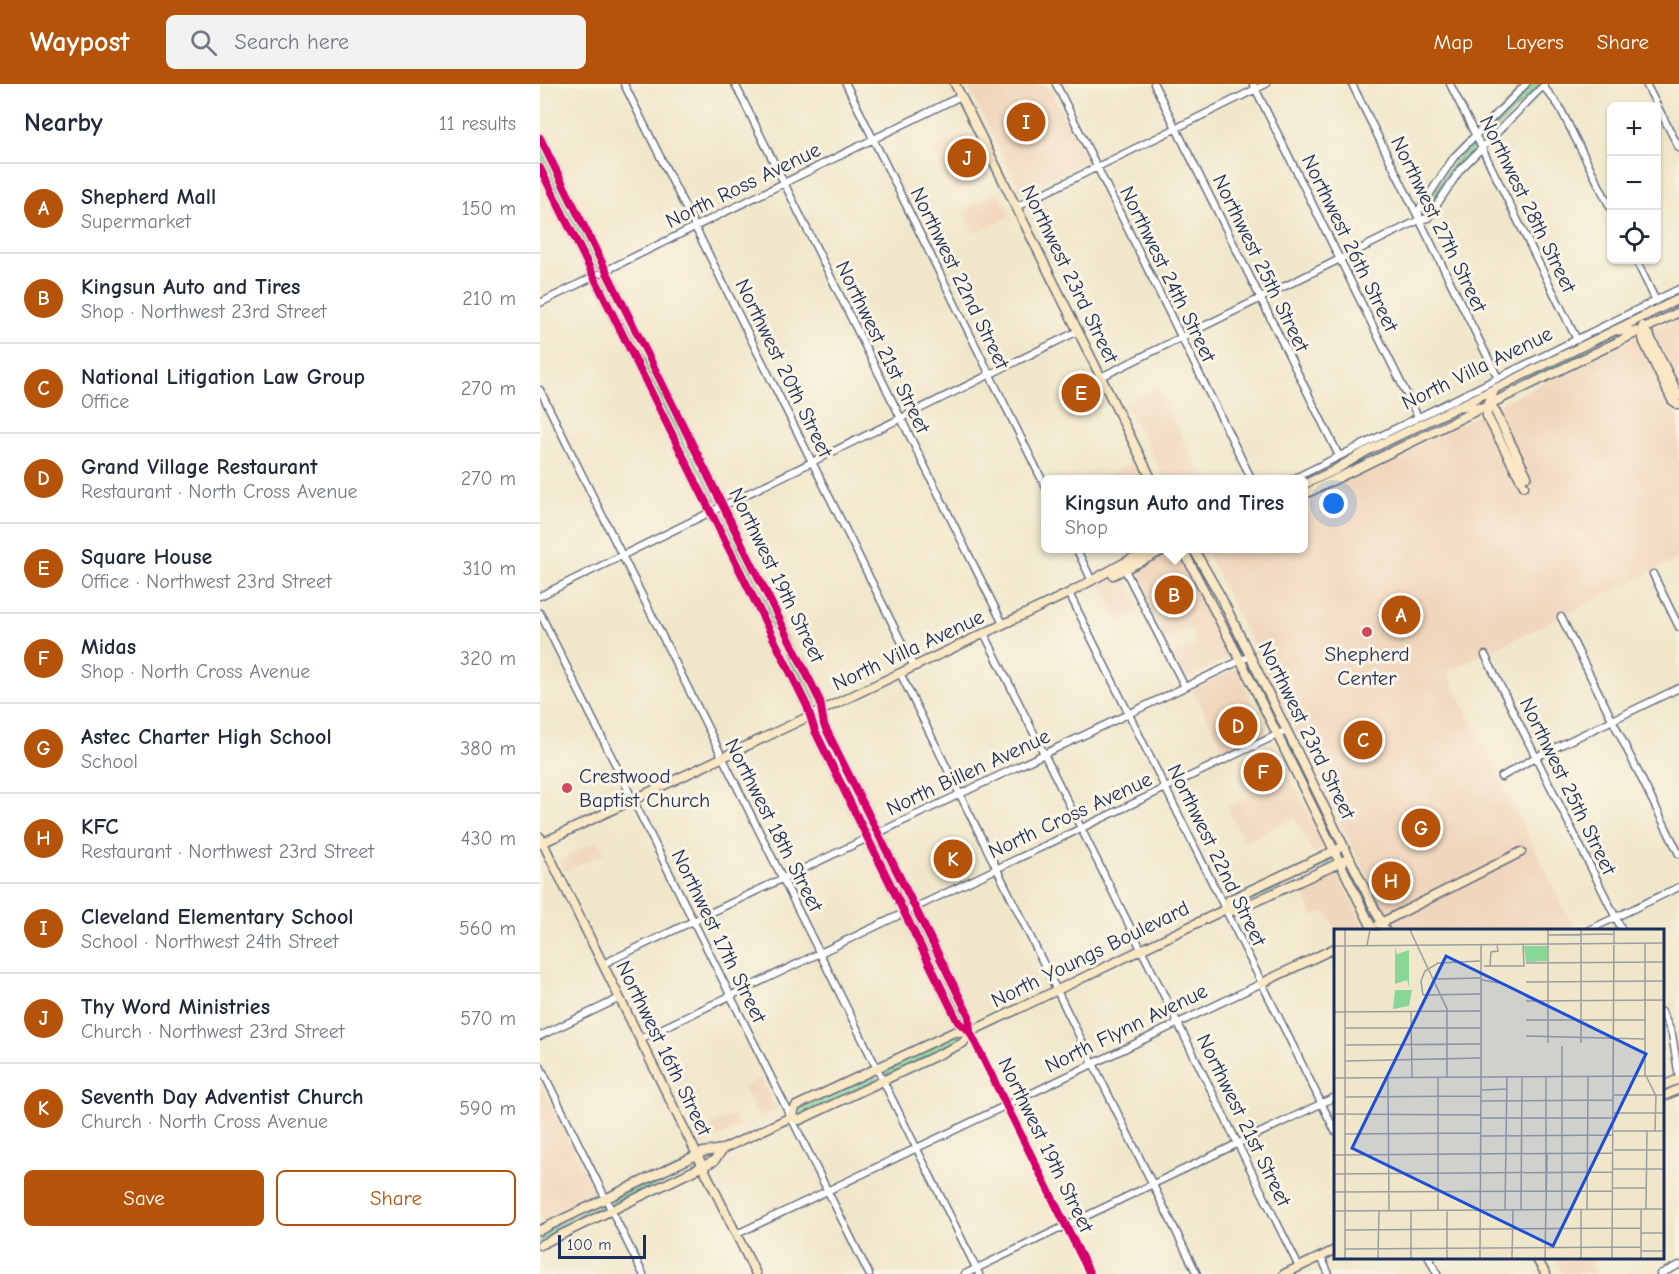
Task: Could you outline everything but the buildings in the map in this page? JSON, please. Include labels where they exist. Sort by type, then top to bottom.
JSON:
[{"type":"street","name":"Northwest 20th Street","points":[[624,84],[914,667]]},
{"type":"street","name":"Northwest 21st Street","points":[[735,84],[1003,624]]},
{"type":"street","name":"Northwest 22nd Street","points":[[846,84],[1041,478]]},
{"type":"street","name":"Northwest 23rd Street","points":[[955,84],[1150,475]]},
{"type":"street","name":"Northwest 24th Street","points":[[1056,84],[1250,475]]},
{"type":"street","name":"Northwest 25th Street","points":[[1154,84],[1339,456]]},
{"type":"street","points":[[1017,207],[1176,128],[1254,86],[1266,84]]},
{"type":"street","name":"Northwest 27th Street","points":[[1352,84],[1498,378]]},
{"type":"street","name":"Northwest 28th Street","points":[[1450,84],[1577,340]]},
{"type":"street","points":[[1419,220],[1419,210],[1443,171],[1526,84]]},
{"type":"street","points":[[1646,84],[1679,148]]},
{"type":"street","points":[[1101,377],[1419,220],[1428,218],[1460,170],[1544,85],[1559,106],[1611,210]]},
{"type":"street","name":"Northwest 26th Street","points":[[1254,86],[1418,417]]},
{"type":"street","name":"North Ross Avenue","points":[[540,303],[961,96]]},
{"type":"street","name":"Northwest 19th Street","points":[[540,138],[820,701],[824,725],[969,1016],[970,1032],[1090,1274]]},
{"type":"street","name":"Northwest 19th Street","points":[[540,168],[807,706],[815,731],[958,1022],[970,1032]]},
{"type":"street","points":[[1638,264],[1656,301]]},
{"type":"street","name":"North Villa Avenue","points":[[1301,475],[1679,290]]},
{"type":"street","name":"North Villa Avenue","points":[[1308,483],[1365,452],[1679,299]]},
{"type":"street","name":"North Villa Avenue","points":[[1308,493],[1679,312]]},
{"type":"street","points":[[1649,313],[1641,331],[1644,342],[1672,400],[1679,405],[1679,402]]},
{"type":"street","points":[[1615,330],[1641,331],[1649,335],[1679,396]]},
{"type":"street","points":[[540,596],[1078,331]]},
{"type":"street","points":[[1495,389],[1485,407],[1487,416],[1524,486]]},
{"type":"street","name":"Northwest 18th Street","points":[[540,390],[978,1271]]},
{"type":"street","points":[[1460,406],[1494,409],[1527,476]]},
{"type":"street","points":[[1333,471],[1359,468],[1365,452]]},
{"type":"street","points":[[1078,553],[1094,581]]},
{"type":"street","name":"North Villa Avenue","points":[[541,842],[1069,593],[1144,553]]},
{"type":"street","name":"North Villa Avenue","points":[[1094,581],[1125,570],[1160,553]]},
{"type":"street","name":"Northwest 23rd Street","points":[[1184,553],[1240,660],[1373,929]]},
{"type":"street","name":"Northwest 23rd Street","points":[[1194,553],[1221,597],[1384,929]]},
{"type":"street","points":[[1125,570],[1185,687]]},
{"type":"street","points":[[1197,577],[1206,572]]},
{"type":"street","points":[[1653,574],[1679,627]]},
{"type":"street","name":"Northwest 22nd Street","points":[[1069,593],[1334,1129]]},
{"type":"street","points":[[1210,603],[1221,597]]},
{"type":"street","name":"Northwest 17th Street","points":[[540,614],[868,1274]]},
{"type":"street","points":[[1561,617],[1679,854]]},
{"type":"street","points":[[1224,630],[1235,625]]},
{"type":"street","name":"Northwest 21st Street","points":[[984,633],[1299,1267]]},
{"type":"street","name":"Northwest 25th Street","points":[[1485,655],[1621,929]]},
{"type":"street","name":"North Billen Avenue","points":[[603,964],[1250,656]]},
{"type":"street","points":[[1246,673],[1261,678],[1262,705]]},
{"type":"street","points":[[900,674],[1197,1274]]},
{"type":"street","points":[[1501,777],[1536,757],[1679,688]]},
{"type":"street","name":"North Cross Avenue","points":[[640,1039],[1287,730]]},
{"type":"street","points":[[1310,802],[1320,797]]},
{"type":"street","name":"Northwest 16th Street","points":[[541,842],[756,1274]]},
{"type":"street","name":"North Youngs Boulevard","points":[[1226,909],[1229,900],[1344,846]]},
{"type":"street","points":[[1374,929],[1381,922],[1521,852]]},
{"type":"street","name":"North Youngs Boulevard","points":[[540,1230],[707,1150],[723,1149],[790,1117],[796,1106],[954,1032],[970,1032],[1226,909],[1235,911],[1350,858]]},
{"type":"street","points":[[1590,929],[1679,887]]},
{"type":"street","name":"North Flynn Avenue","points":[[736,1234],[1334,948]]},
{"type":"street","points":[[540,1036],[620,998]]},
{"type":"street","points":[[1664,1016],[1672,1034],[1679,1078],[1664,1085]]},
{"type":"street","name":"North Youngs Boulevard","points":[[790,1117],[800,1120],[883,1081],[963,1043],[970,1032]]},
{"type":"street","points":[[540,1066],[643,1274]]},
{"type":"street","points":[[1664,1096],[1679,1089]]},
{"type":"street","points":[[965,1274],[978,1271],[1066,1226],[1334,1097]]},
{"type":"street","name":"North Youngs Boulevard","points":[[540,1245],[714,1161],[723,1149]]},
{"type":"street","points":[[1284,1274],[1334,1250]]},
{"type":"street","points":[[1321,1257],[1329,1274]]},
{"type":"street","points":[[1430,1259],[1437,1274]]},
{"type":"street","points":[[1537,1259],[1547,1274]]},
{"type":"street","points":[[1543,1259],[1547,1274]]},
{"type":"street","points":[[1660,1274],[1679,1265]]},
{"type":"shaded area","points":[[967,84],[1047,84],[1086,160],[1021,192]]},
{"type":"shaded area","points":[[969,133],[990,175],[954,192],[933,150]]},
{"type":"shaded area","points":[[999,192],[1012,216],[974,233],[963,210]]},
{"type":"shaded area","points":[[1679,316],[1679,559],[1447,672],[1575,929],[1394,929],[1207,553],[1308,553],[1308,499]]},
{"type":"shaded area","points":[[1092,380],[1104,404],[1070,421],[1058,396]]},
{"type":"shaded area","points":[[1157,388],[1201,475],[1163,475],[1125,403]]},
{"type":"shaded area","points":[[1132,463],[1139,475],[1107,475]]},
{"type":"shaded area","points":[[1172,553],[1177,553],[1190,573],[1231,656],[1184,680],[1172,656],[1197,644],[1189,627],[1164,639],[1156,623],[1181,610],[1177,604],[1152,616],[1131,573]]},
{"type":"shaded area","points":[[1124,575],[1141,611],[1119,622],[1101,585]]},
{"type":"shaded area","points":[[1237,669],[1267,732],[1225,753],[1193,689]]},
{"type":"shaded area","points":[[1273,744],[1326,846],[1313,854],[1295,818],[1244,842],[1227,807],[1256,793],[1240,760]]},
{"type":"shaded area","points":[[598,841],[605,853],[564,872],[559,860]]},
{"type":"shaded area","points":[[1336,871],[1364,926],[1358,929],[1335,929],[1326,911],[1314,916],[1301,888]]},
{"type":"shaded area","points":[[761,1078],[776,1110],[759,1118],[743,1087]]},
{"type":"shaded area","points":[[540,1083],[596,1196],[540,1223]]},
{"type":"shaded area","points":[[734,1114],[740,1127],[701,1146],[694,1134]]},
{"type":"shaded area","points":[[1554,1259],[1590,1259],[1598,1274],[1562,1274]]},
{"type":"green space","points":[[1528,84],[1541,84],[1482,142],[1481,133]]},
{"type":"green space","points":[[1475,139],[1478,145],[1457,169],[1426,215],[1421,215],[1450,168]]},
{"type":"green space","points":[[540,144],[600,265],[598,268],[592,266],[540,161]]},
{"type":"green space","points":[[604,278],[717,501],[714,504],[710,504],[600,282]]},
{"type":"green space","points":[[1679,292],[1679,295],[1307,475]]},
{"type":"green space","points":[[1617,338],[1494,398],[1537,371]]},
{"type":"green space","points":[[723,514],[817,702],[815,708],[812,707],[717,516]]},
{"type":"green space","points":[[819,725],[873,828],[871,830],[868,830],[817,728]]},
{"type":"green space","points":[[876,840],[909,906],[905,905],[874,844]]},
{"type":"green space","points":[[1329,857],[1332,860],[1330,863],[1232,910],[1228,903]]},
{"type":"green space","points":[[913,913],[966,1018],[965,1022],[962,1022],[911,917]]},
{"type":"green space","points":[[954,1034],[962,1035],[960,1041],[889,1075],[884,1072],[888,1065]]},
{"type":"green space","points":[[872,1074],[876,1076],[875,1081],[797,1117],[796,1110]]},
{"type":"green space","points":[[694,1161],[696,1166],[615,1205],[612,1203],[612,1199]]},
{"type":"green space","points":[[601,1204],[605,1205],[606,1209],[540,1241],[540,1233]]},
{"type":"cycle path","points":[[540,138],[820,701],[824,725],[969,1016],[970,1032]]},
{"type":"cycle path","points":[[540,168],[807,706],[815,731],[958,1022],[970,1032],[1090,1274]]},
{"type":"place","name":"Cleveland Elementary School","points":[[1026,122]]},
{"type":"place","name":"Thy Word Ministries","points":[[967,158]]},
{"type":"place","name":"Square House","points":[[1081,393]]},
{"type":"place","name":"Kingsun Auto and Tires","points":[[1174,595]]},
{"type":"place","name":"Shepherd Mall","points":[[1401,615]]},
{"type":"place","name":"Shepherd Center","points":[[1367,632]]},
{"type":"place","name":"Grand Village Restaurant","points":[[1238,726]]},
{"type":"place","name":"National Litigation Law Group","points":[[1363,740]]},
{"type":"place","name":"Midas","points":[[1263,772]]},
{"type":"place","name":"Crestwood Baptist Church","points":[[567,788]]},
{"type":"place","name":"Astec Charter High School","points":[[1421,828]]},
{"type":"place","name":"Seventh Day Adventist Church","points":[[953,859]]},
{"type":"place","name":"KFC","points":[[1391,881]]}]
